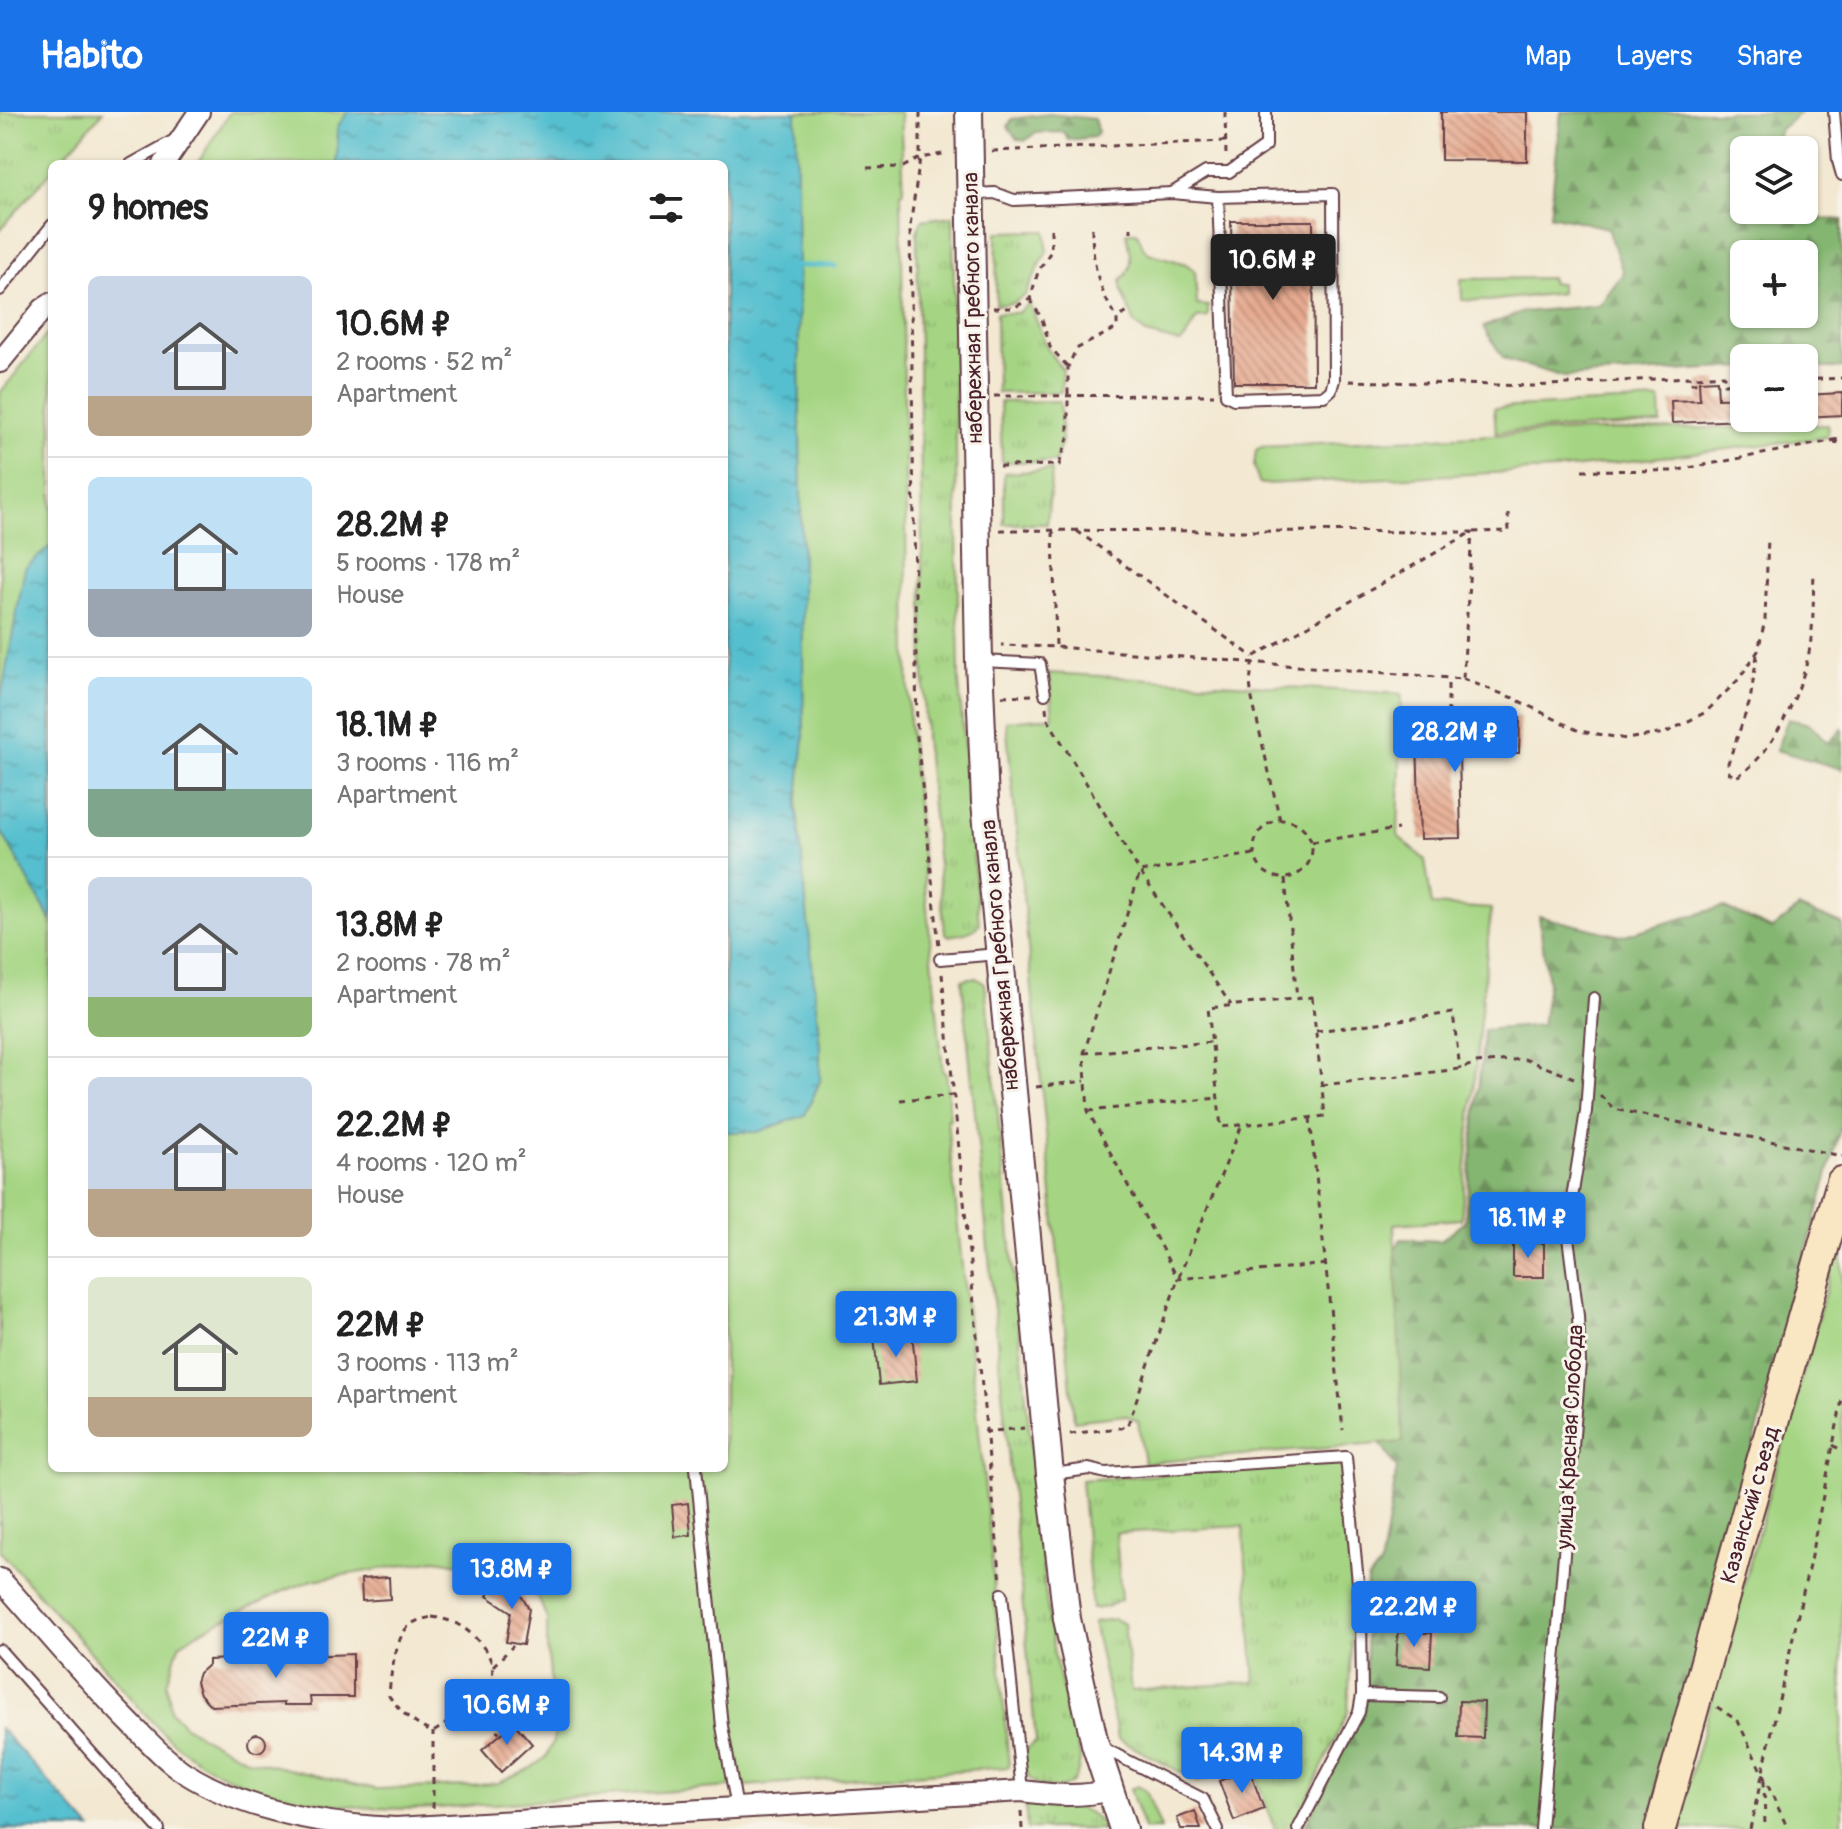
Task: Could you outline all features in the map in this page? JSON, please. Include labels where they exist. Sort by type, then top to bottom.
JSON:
[{"type":"main road","name":"Казанский съезд","points":[[1660,1829],[1842,1182]]},
{"type":"street","points":[[167,160],[199,112]]},
{"type":"street","name":"набережная Гребного канала","points":[[969,112],[979,661],[985,802],[1050,1474],[1067,1619],[1095,1744],[1110,1790]]},
{"type":"street","points":[[0,362],[48,306]]},
{"type":"street","points":[[0,1579],[158,1751],[184,1772],[254,1804],[293,1816],[367,1826],[433,1826],[1022,1791],[1065,1796],[1091,1795],[1110,1790],[1123,1829]]},
{"type":"lane","points":[[1172,193],[1206,172],[1226,172],[1266,146],[1266,112]]},
{"type":"lane","points":[[1834,112],[1842,175]]},
{"type":"lane","points":[[138,160],[184,134]]},
{"type":"lane","points":[[971,194],[995,193],[1014,200],[1172,193],[1218,197],[1333,194],[1334,380],[1331,390],[1324,396],[1234,399],[1226,395],[1218,197]]},
{"type":"lane","points":[[0,290],[48,230]]},
{"type":"lane","points":[[979,661],[1040,664],[1045,694]]},
{"type":"lane","points":[[940,959],[999,954]]},
{"type":"lane","name":"улица Красная Слобода","points":[[1541,1829],[1580,1363],[1578,1316],[1567,1229],[1589,1084],[1594,998]]},
{"type":"lane","points":[[1050,1474],[1089,1469],[1106,1473],[1346,1457],[1361,1614],[1362,1695],[1359,1712],[1298,1829]]},
{"type":"lane","points":[[696,1472],[722,1726],[737,1808]]},
{"type":"lane","points":[[1002,1594],[1022,1791]]},
{"type":"lane","points":[[0,1650],[159,1829]]},
{"type":"lane","points":[[1362,1695],[1439,1697]]},
{"type":"lane","points":[[1095,1744],[1203,1799],[1218,1829]]},
{"type":"path","points":[[920,112],[920,158],[910,227],[917,737],[1002,1594]]},
{"type":"path","points":[[1225,112],[1226,172]]},
{"type":"path","points":[[993,151],[1226,141]]},
{"type":"path","points":[[867,168],[903,167],[920,158],[952,152]]},
{"type":"path","points":[[993,308],[1013,308],[1030,299],[1038,272],[1051,251],[1051,227]]},
{"type":"path","points":[[999,466],[1059,465],[1068,438],[1068,367],[1076,349],[1117,328],[1117,318],[1092,260],[1092,228]]},
{"type":"path","points":[[1030,299],[1042,319],[1050,347],[1068,367]]},
{"type":"path","points":[[1117,318],[1130,311]]},
{"type":"path","points":[[1334,380],[1533,386],[1689,377],[1689,383],[1695,383],[1695,377],[1724,375],[1724,384],[1730,384]]},
{"type":"path","points":[[1818,379],[1842,378]]},
{"type":"path","points":[[994,396],[1226,395]]},
{"type":"path","points":[[1582,470],[1673,471],[1836,438],[1836,440],[1837,443],[1832,444],[1832,440],[1838,440],[1842,439]]},
{"type":"path","points":[[1000,530],[1509,531],[1508,513]]},
{"type":"path","points":[[1053,529],[1056,647]]},
{"type":"path","points":[[1075,530],[1252,660]]},
{"type":"path","points":[[1252,660],[1472,532]]},
{"type":"path","points":[[1463,679],[1472,532]]},
{"type":"path","points":[[1768,537],[1765,620],[1750,701],[1728,763],[1729,773],[1736,777],[1750,770],[1778,729],[1801,683],[1810,646],[1814,572]]},
{"type":"path","points":[[1001,645],[1252,660],[1463,679],[1513,698],[1579,731],[1626,739],[1665,733],[1706,712],[1739,679],[1758,651]]},
{"type":"path","points":[[1252,660],[1252,699],[1280,820]]},
{"type":"path","points":[[1448,678],[1448,714]]},
{"type":"path","points":[[1002,696],[1045,694],[1047,718],[1140,872],[1231,1005]]},
{"type":"path","points":[[1280,820],[1296,823],[1306,831],[1312,842],[1311,858],[1300,874],[1285,879],[1271,876],[1261,869],[1254,854],[1257,835],[1266,825],[1280,820]]},
{"type":"path","points":[[1312,842],[1398,829]]},
{"type":"path","points":[[1140,872],[1254,854]]},
{"type":"path","points":[[1140,872],[1084,1053],[1085,1081],[1088,1111],[1178,1279]]},
{"type":"path","points":[[1285,879],[1297,998]]},
{"type":"path","points":[[1312,997],[1325,1116],[1221,1127],[1208,1008],[1231,1005],[1312,997]]},
{"type":"path","points":[[1316,1031],[1453,1013],[1460,1069]]},
{"type":"path","points":[[1084,1053],[1211,1042]]},
{"type":"path","points":[[1322,1085],[1524,1059],[1589,1084],[1614,1109],[1842,1156]]},
{"type":"path","points":[[1036,1087],[1085,1081]]},
{"type":"path","points":[[900,1100],[954,1095]]},
{"type":"path","points":[[1088,1111],[1218,1098]]},
{"type":"path","points":[[1310,1118],[1343,1430]]},
{"type":"path","points":[[1070,1434],[1127,1427],[1178,1279],[1242,1125]]},
{"type":"path","points":[[1178,1279],[1327,1264]]},
{"type":"path","points":[[966,1312],[973,1311]]},
{"type":"path","points":[[1750,1829],[1842,1400]]},
{"type":"path","points":[[984,1432],[1027,1428]]},
{"type":"path","points":[[1833,1445],[1842,1451]]},
{"type":"path","points":[[432,1617],[449,1620],[468,1629],[489,1655],[492,1667],[492,1679],[473,1701],[433,1732],[424,1729],[396,1706],[389,1696],[390,1673],[405,1629],[418,1620],[432,1617]]},
{"type":"path","points":[[492,1667],[513,1646]]},
{"type":"path","points":[[492,1679],[511,1686]]},
{"type":"path","points":[[1697,1693],[1738,1721],[1788,1829]]},
{"type":"path","points":[[473,1701],[499,1733]]},
{"type":"path","points":[[433,1732],[433,1826]]},
{"type":"path","points":[[1764,1774],[1765,1829]]},
{"type":"green space","points":[[0,112],[103,112],[61,160],[48,160],[48,175],[0,230]]},
{"type":"green space","points":[[230,112],[900,112],[904,191],[901,192],[909,721],[943,1072],[946,1072],[950,1119],[947,1120],[989,1528],[1009,1767],[438,1808],[376,1808],[310,1801],[246,1784],[217,1772],[180,1748],[150,1720],[0,1551],[0,393],[48,333],[48,1472],[728,1472],[728,160],[200,160]],"holes":[[[436,1560],[498,1570],[520,1581],[539,1599],[547,1619],[556,1725],[546,1757],[531,1768],[498,1783],[376,1789],[249,1760],[202,1737],[171,1711],[167,1683],[180,1644],[198,1632],[313,1580]]]},
{"type":"green space","points":[[1561,112],[1801,112],[1780,129],[1778,136],[1730,136],[1730,224],[1818,224],[1818,218],[1842,220],[1842,368],[1818,368],[1818,344],[1730,344],[1730,368],[1564,377],[1504,359],[1483,327],[1523,312],[1600,305],[1623,273],[1608,228],[1550,215]]},
{"type":"green space","points":[[1049,114],[1094,119],[1098,132],[1094,137],[1068,140],[1064,132],[1035,133],[1025,141],[1017,139],[1008,127],[1012,119]]},
{"type":"green space","points":[[953,216],[959,683],[979,924],[969,932],[948,936],[945,933],[925,738],[917,232],[922,220]]},
{"type":"green space","points":[[1046,231],[1047,251],[1025,295],[1013,303],[996,305],[997,232]]},
{"type":"green space","points":[[1126,232],[1137,232],[1149,253],[1186,264],[1195,271],[1197,305],[1208,306],[1208,317],[1197,318],[1180,343],[1147,334],[1135,324],[1121,288],[1121,280],[1131,264]]},
{"type":"green space","points":[[1551,278],[1551,283],[1561,283],[1561,293],[1488,301],[1462,300],[1461,279]]},
{"type":"green space","points":[[1029,304],[1047,347],[1063,369],[1061,392],[997,393],[996,313],[1017,313]]},
{"type":"green space","points":[[1660,400],[1661,424],[1496,432],[1494,408]]},
{"type":"green space","points":[[1060,401],[1062,441],[1055,462],[1002,462],[1000,402]]},
{"type":"green space","points":[[1818,425],[1828,425],[1827,437],[1554,470],[1264,484],[1259,483],[1254,466],[1256,450],[1261,447],[1553,432],[1730,427],[1730,432],[1818,432]]},
{"type":"green space","points":[[1052,470],[1047,524],[1004,524],[1004,473]]},
{"type":"green space","points":[[1049,673],[1402,694],[1398,836],[1425,860],[1432,905],[1491,909],[1461,1219],[1394,1224],[1403,1442],[1144,1463],[1138,1421],[1125,1415],[1074,1421],[1006,721],[1053,717]]},
{"type":"green space","points":[[1788,719],[1810,724],[1828,743],[1842,728],[1842,769],[1776,750]]},
{"type":"green space","points":[[1722,907],[1772,929],[1799,908],[1842,924],[1842,1122],[1648,1829],[1303,1829],[1365,1708],[1367,1580],[1380,1567],[1397,1469],[1366,1422],[1376,1282],[1401,1239],[1440,1241],[1465,1221],[1484,1030],[1542,1025],[1548,983],[1539,916],[1621,936]]},
{"type":"green space","points":[[968,978],[985,983],[1045,1590],[1054,1654],[1080,1757],[1072,1782],[1054,1788],[1034,1782],[1025,1767],[1024,1752],[1036,1741],[962,980]]},
{"type":"green space","points":[[1842,1231],[1842,1829],[1676,1829]]},
{"type":"green space","points":[[1342,1462],[1353,1607],[1348,1712],[1293,1829],[1275,1829],[1251,1763],[1198,1782],[1118,1739],[1093,1622],[1114,1619],[1124,1624],[1131,1691],[1255,1682],[1243,1526],[1116,1533],[1121,1600],[1107,1607],[1092,1609],[1081,1480]]},
{"type":"green space","points":[[1138,1786],[1146,1791],[1161,1829],[1144,1829],[1130,1789]]},
{"type":"green space","points":[[1025,1802],[1080,1809],[1098,1820],[1104,1829],[1027,1829]]},
{"type":"water","points":[[348,112],[796,112],[804,738],[797,808],[820,1046],[820,1081],[805,1115],[758,1132],[728,1132],[728,160],[337,160],[338,126]]},
{"type":"water","points":[[48,548],[48,915],[0,829],[0,701],[25,568]]},
{"type":"water","points":[[0,1728],[91,1829],[0,1829]]},
{"type":"building","points":[[1441,112],[1527,112],[1527,161],[1441,160]]},
{"type":"building","points":[[1231,221],[1313,221],[1314,383],[1234,383]]},
{"type":"building","points":[[1717,380],[1718,399],[1730,399],[1730,421],[1672,423],[1671,401],[1700,400],[1699,381]]},
{"type":"building","points":[[1842,393],[1842,415],[1818,416],[1818,394]]},
{"type":"building","points":[[1484,717],[1520,717],[1519,753],[1459,753],[1461,838],[1420,839],[1417,740],[1484,739]]},
{"type":"building","points":[[1513,1243],[1544,1243],[1544,1277],[1513,1277]]},
{"type":"building","points":[[912,1333],[917,1381],[879,1385],[874,1337]]},
{"type":"building","points":[[688,1503],[691,1535],[675,1537],[672,1505]]},
{"type":"building","points":[[389,1577],[390,1599],[362,1601],[361,1579]]},
{"type":"building","points":[[496,1580],[522,1597],[529,1609],[523,1645],[506,1642],[511,1612],[487,1596]]},
{"type":"building","points":[[1398,1632],[1432,1633],[1430,1667],[1396,1665]]},
{"type":"building","points":[[353,1654],[353,1697],[310,1697],[311,1705],[211,1706],[200,1694],[196,1682],[208,1660]]},
{"type":"building","points":[[1459,1701],[1484,1702],[1483,1738],[1458,1737]]},
{"type":"building","points":[[514,1723],[532,1744],[501,1772],[482,1750]]},
{"type":"building","points":[[253,1734],[261,1734],[266,1743],[264,1750],[253,1752],[248,1747],[248,1739]]},
{"type":"building","points":[[1249,1769],[1264,1809],[1234,1821],[1219,1781]]},
{"type":"building","points":[[1195,1811],[1201,1829],[1181,1829],[1177,1818]]},
{"type":"waterway","points":[[792,266],[835,266]]}]
